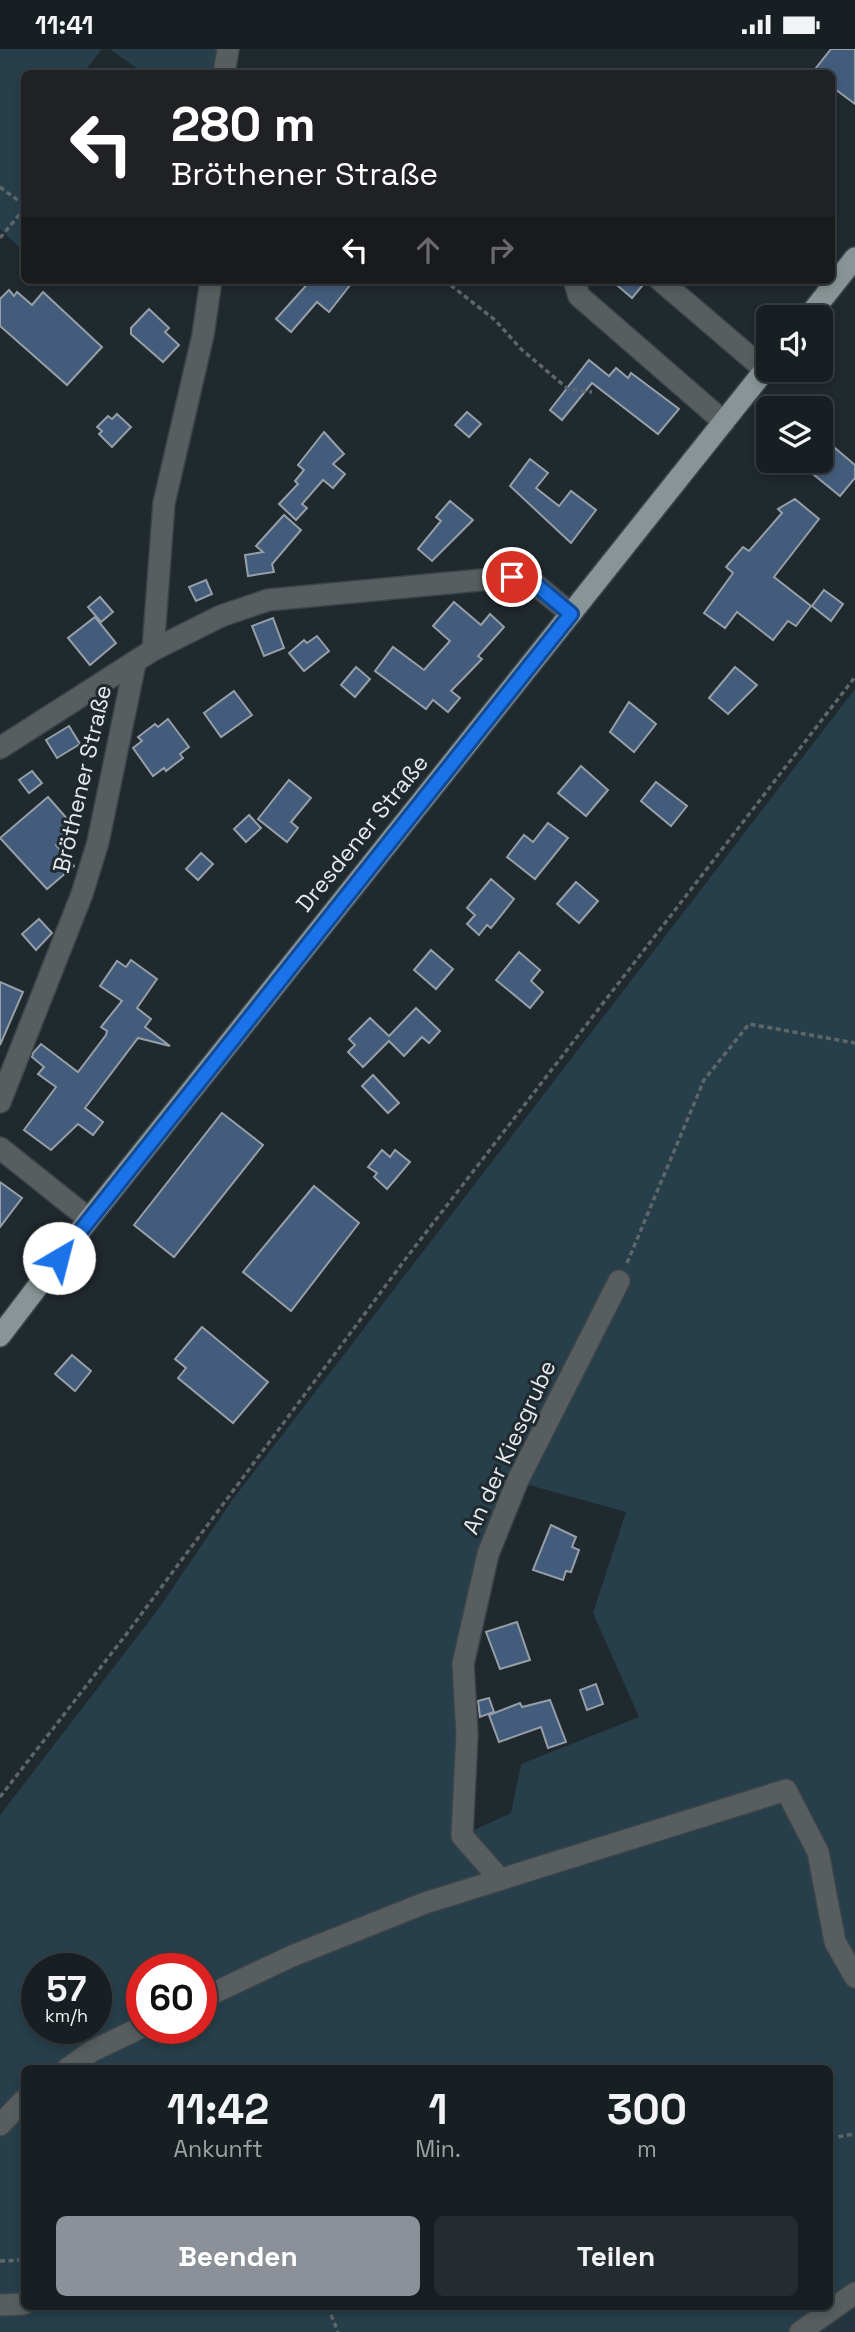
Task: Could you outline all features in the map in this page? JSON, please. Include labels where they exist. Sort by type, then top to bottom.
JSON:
[{"type":"main road","points":[[835,283],[855,258]]},
{"type":"main road","points":[[818,305],[834,284]]},
{"type":"main road","name":"Dresdener Straße","points":[[0,1336],[89,1219],[756,382]]},
{"type":"street","points":[[224,70],[228,49]]},
{"type":"street","points":[[153,650],[164,503],[203,335],[210,284]]},
{"type":"street","points":[[574,284],[579,296],[724,422]]},
{"type":"street","points":[[665,284],[756,359]]},
{"type":"street","name":"Bröthener Straße","points":[[0,748],[153,650],[221,616],[268,600],[512,577],[535,584],[571,614]]},
{"type":"street","name":"Bröthener Straße","points":[[0,1102],[82,894],[98,842],[135,663]]},
{"type":"street","points":[[0,1148],[89,1219]]},
{"type":"street","name":"An der Kiesgrube","points":[[500,1879],[462,1836],[467,1734],[463,1664],[488,1554],[517,1482],[620,1281]]},
{"type":"street","points":[[217,1992],[377,1922],[500,1879],[786,1790],[818,1852],[835,1942],[855,1977]]},
{"type":"street","points":[[72,2065],[92,2050],[126,2034]]},
{"type":"street","points":[[0,2125],[21,2103]]},
{"type":"street","points":[[833,2309],[855,2293]]},
{"type":"street","points":[[0,2305],[21,2304]]},
{"type":"street","points":[[800,2332],[831,2310]]},
{"type":"path","points":[[0,187],[21,204]]},
{"type":"path","points":[[0,238],[21,211]]},
{"type":"path","points":[[449,284],[495,320],[521,349],[568,389],[592,392]]},
{"type":"path","points":[[0,1797],[128,1632],[415,1246],[855,677]]},
{"type":"path","points":[[620,1281],[704,1080],[749,1024],[855,1043]]},
{"type":"path","points":[[833,2138],[855,2134]]},
{"type":"path","points":[[0,2261],[21,2259]]},
{"type":"path","points":[[329,2310],[338,2332]]},
{"type":"shaded area","points":[[0,49],[102,49],[85,70],[21,70],[21,249],[0,229]]},
{"type":"shaded area","points":[[110,49],[227,49],[224,70],[139,70]]},
{"type":"shaded area","points":[[855,689],[855,2294],[833,2309],[833,2065],[21,2065],[21,2310],[832,2310],[800,2332],[0,2332],[0,1815],[157,1611],[233,1499]],"holes":[[[518,1482],[626,1512],[593,1613],[639,1717],[521,1764],[511,1813],[463,1835],[464,1664]]]},
{"type":"shaded area","points":[[855,2294],[855,2332],[800,2332],[833,2310]]},
{"type":"building","points":[[831,49],[855,49],[855,104],[835,89],[835,70],[814,70]]},
{"type":"building","points":[[307,284],[351,284],[329,312],[317,302],[291,332],[276,319]]},
{"type":"building","points":[[616,284],[644,284],[632,298]]},
{"type":"building","points":[[9,290],[14,296],[17,292],[32,305],[43,292],[102,347],[67,385],[0,326],[0,299]]},
{"type":"building","points":[[149,309],[169,328],[165,332],[179,345],[163,362],[131,334],[131,328]]},
{"type":"building","points":[[589,360],[609,376],[616,368],[628,378],[631,373],[679,409],[658,434],[592,383],[562,420],[550,410]]},
{"type":"building","points":[[467,412],[481,424],[469,437],[455,425]]},
{"type":"building","points":[[117,414],[131,427],[112,447],[99,434],[102,431],[97,427],[108,416],[112,419]]},
{"type":"building","points":[[324,432],[344,454],[333,464],[345,474],[333,488],[323,480],[302,504],[307,508],[296,520],[279,504],[298,484],[295,481],[304,470],[298,465]]},
{"type":"building","points":[[835,448],[855,465],[855,478],[840,496],[813,474],[833,473]]},
{"type":"building","points":[[530,459],[548,473],[536,488],[559,506],[571,491],[596,510],[571,543],[510,486]]},
{"type":"building","points":[[795,499],[819,519],[774,577],[811,606],[796,626],[788,621],[773,640],[737,612],[725,628],[704,613],[733,573],[726,567],[743,547],[749,551],[782,513],[778,509]]},
{"type":"building","points":[[450,501],[473,520],[432,561],[418,549],[441,521],[436,517]]},
{"type":"building","points":[[284,515],[301,530],[272,564],[274,572],[248,576],[245,555],[263,552],[256,546]]},
{"type":"building","points":[[206,580],[212,594],[196,601],[189,587]]},
{"type":"building","points":[[824,590],[843,604],[831,621],[812,606]]},
{"type":"building","points":[[100,597],[113,612],[101,622],[88,607]]},
{"type":"building","points":[[454,602],[481,625],[490,614],[504,627],[478,656],[482,659],[451,691],[460,698],[448,712],[433,700],[426,709],[375,671],[393,647],[424,670],[450,641],[433,626]]},
{"type":"building","points":[[95,617],[116,643],[90,665],[68,638]]},
{"type":"building","points":[[273,618],[284,648],[264,656],[252,626]]},
{"type":"building","points":[[317,636],[329,651],[304,671],[289,653],[304,640],[307,643]]},
{"type":"building","points":[[356,667],[370,679],[355,697],[341,685]]},
{"type":"building","points":[[735,667],[757,685],[728,714],[709,698]]},
{"type":"building","points":[[234,691],[252,715],[221,737],[204,713]]},
{"type":"building","points":[[629,702],[656,724],[634,752],[610,732]]},
{"type":"building","points":[[168,719],[189,747],[180,754],[183,758],[166,771],[164,768],[153,776],[133,748],[142,741],[138,737],[155,724],[158,727]]},
{"type":"building","points":[[69,726],[80,744],[57,758],[46,740]]},
{"type":"building","points":[[581,766],[608,790],[586,816],[558,793]]},
{"type":"building","points":[[32,771],[42,783],[29,793],[19,780]]},
{"type":"building","points":[[289,780],[311,798],[291,822],[298,828],[287,842],[258,819]]},
{"type":"building","points":[[656,782],[687,806],[671,826],[641,801]]},
{"type":"building","points":[[48,797],[70,822],[67,824],[72,830],[56,845],[74,866],[47,889],[0,838]]},
{"type":"building","points":[[249,815],[261,828],[246,842],[234,829]]},
{"type":"building","points":[[548,823],[568,838],[535,879],[507,857],[524,835],[533,842]]},
{"type":"building","points":[[201,853],[213,864],[198,880],[186,869]]},
{"type":"building","points":[[491,879],[514,899],[491,928],[487,925],[479,935],[467,924],[475,915],[467,908]]},
{"type":"building","points":[[576,882],[598,901],[579,923],[557,904]]},
{"type":"building","points":[[39,919],[52,933],[36,950],[22,934]]},
{"type":"building","points":[[431,950],[453,969],[436,989],[414,970]]},
{"type":"building","points":[[519,952],[540,970],[531,981],[543,992],[530,1008],[496,980]]},
{"type":"building","points":[[131,960],[157,979],[137,1008],[151,1019],[145,1027],[170,1046],[138,1038],[85,1108],[103,1122],[93,1135],[78,1124],[51,1150],[24,1130],[56,1087],[38,1074],[44,1067],[32,1057],[33,1053],[41,1044],[78,1072],[106,1035],[107,1031],[101,1027],[122,1001],[100,986],[117,961],[126,967]]},
{"type":"building","points":[[0,982],[23,992],[0,1045]]},
{"type":"building","points":[[416,1008],[440,1031],[429,1043],[422,1037],[404,1056],[389,1041],[363,1067],[348,1052],[355,1045],[349,1039],[370,1018],[389,1036]]},
{"type":"building","points":[[373,1075],[399,1103],[388,1113],[362,1086]]},
{"type":"building","points":[[222,1113],[263,1145],[174,1257],[134,1225]]},
{"type":"building","points":[[382,1150],[390,1157],[395,1150],[410,1162],[387,1189],[374,1177],[377,1173],[368,1167]]},
{"type":"building","points":[[0,1182],[22,1198],[0,1227]]},
{"type":"building","points":[[314,1186],[359,1223],[291,1311],[243,1272]]},
{"type":"building","points":[[202,1327],[268,1382],[233,1423],[178,1378],[186,1368],[175,1359]]},
{"type":"building","points":[[72,1355],[91,1371],[75,1391],[55,1374]]},
{"type":"building","points":[[551,1525],[576,1537],[572,1547],[579,1550],[571,1572],[566,1571],[563,1580],[533,1570]]},
{"type":"building","points":[[517,1622],[530,1660],[500,1669],[486,1632]]},
{"type":"building","points":[[596,1684],[603,1704],[587,1710],[580,1690]]},
{"type":"building","points":[[489,1698],[494,1712],[480,1717],[478,1701]]},
{"type":"building","points":[[550,1700],[566,1742],[548,1748],[541,1727],[499,1742],[489,1715],[520,1703],[522,1707]]},
{"type":"route","points":[[59,1258],[571,614],[535,584],[512,577]]}]
